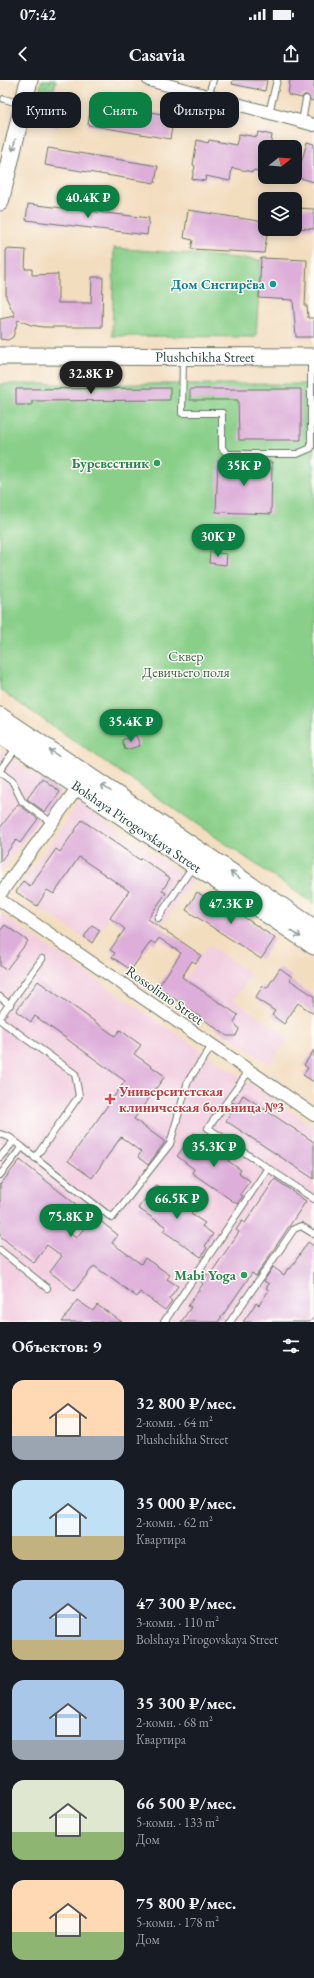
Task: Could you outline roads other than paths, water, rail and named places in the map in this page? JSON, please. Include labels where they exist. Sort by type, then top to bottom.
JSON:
[{"type":"main road","points":[[26,92],[29,80]]},
{"type":"main road","points":[[0,202],[18,128]]},
{"type":"main road","name":"Plushchikha Street","points":[[0,356],[313,357]]},
{"type":"main road","name":"Bolshaya Pirogovskaya Street","points":[[0,716],[82,781],[194,865],[314,946]]},
{"type":"main road","name":"Bolshaya Pirogovskaya Street","points":[[0,734],[18,746],[82,781],[314,928]]},
{"type":"street","points":[[148,80],[190,92]]},
{"type":"street","points":[[239,106],[314,125]]},
{"type":"street","points":[[0,894],[82,781]]},
{"type":"street","name":"Rossolimo Street","points":[[0,900],[314,1115]]},
{"type":"lane","points":[[209,92],[213,80]]},
{"type":"lane","points":[[268,114],[277,80]]},
{"type":"lane","points":[[4,99],[12,101]]},
{"type":"lane","points":[[302,122],[306,99]]},
{"type":"lane","points":[[183,357],[182,413],[222,413],[222,448],[228,454],[297,454],[311,448],[313,357]]},
{"type":"lane","points":[[18,746],[0,771],[13,782],[22,801],[52,823]]},
{"type":"lane","points":[[158,918],[194,865]]},
{"type":"lane","points":[[35,1158],[79,1096],[75,1074],[0,1019],[42,959]]},
{"type":"lane","points":[[0,997],[10,1005]]},
{"type":"lane","points":[[0,1134],[14,1140],[112,1218],[170,1144],[188,1082],[212,1046]]},
{"type":"lane","points":[[249,1071],[208,1128],[314,1199]]},
{"type":"lane","points":[[0,1157],[14,1140]]},
{"type":"lane","points":[[0,1175],[22,1147]]},
{"type":"lane","points":[[164,1322],[268,1168]]},
{"type":"lane","points":[[230,1322],[294,1228],[301,1226],[314,1234]]},
{"type":"lane","points":[[0,1250],[47,1288]]},
{"type":"place","name":"Дом Снегирёва","points":[[273,284]]},
{"type":"place","name":"Буревестник","points":[[157,463]]},
{"type":"place","name":"Университетская клиническая больница №3","points":[[110,1099]]},
{"type":"place","name":"Mabi Yoga","points":[[244,1275]]},
{"type":"park label","name":"Сквер Девичьего поля","points":[[186,664]]}]
